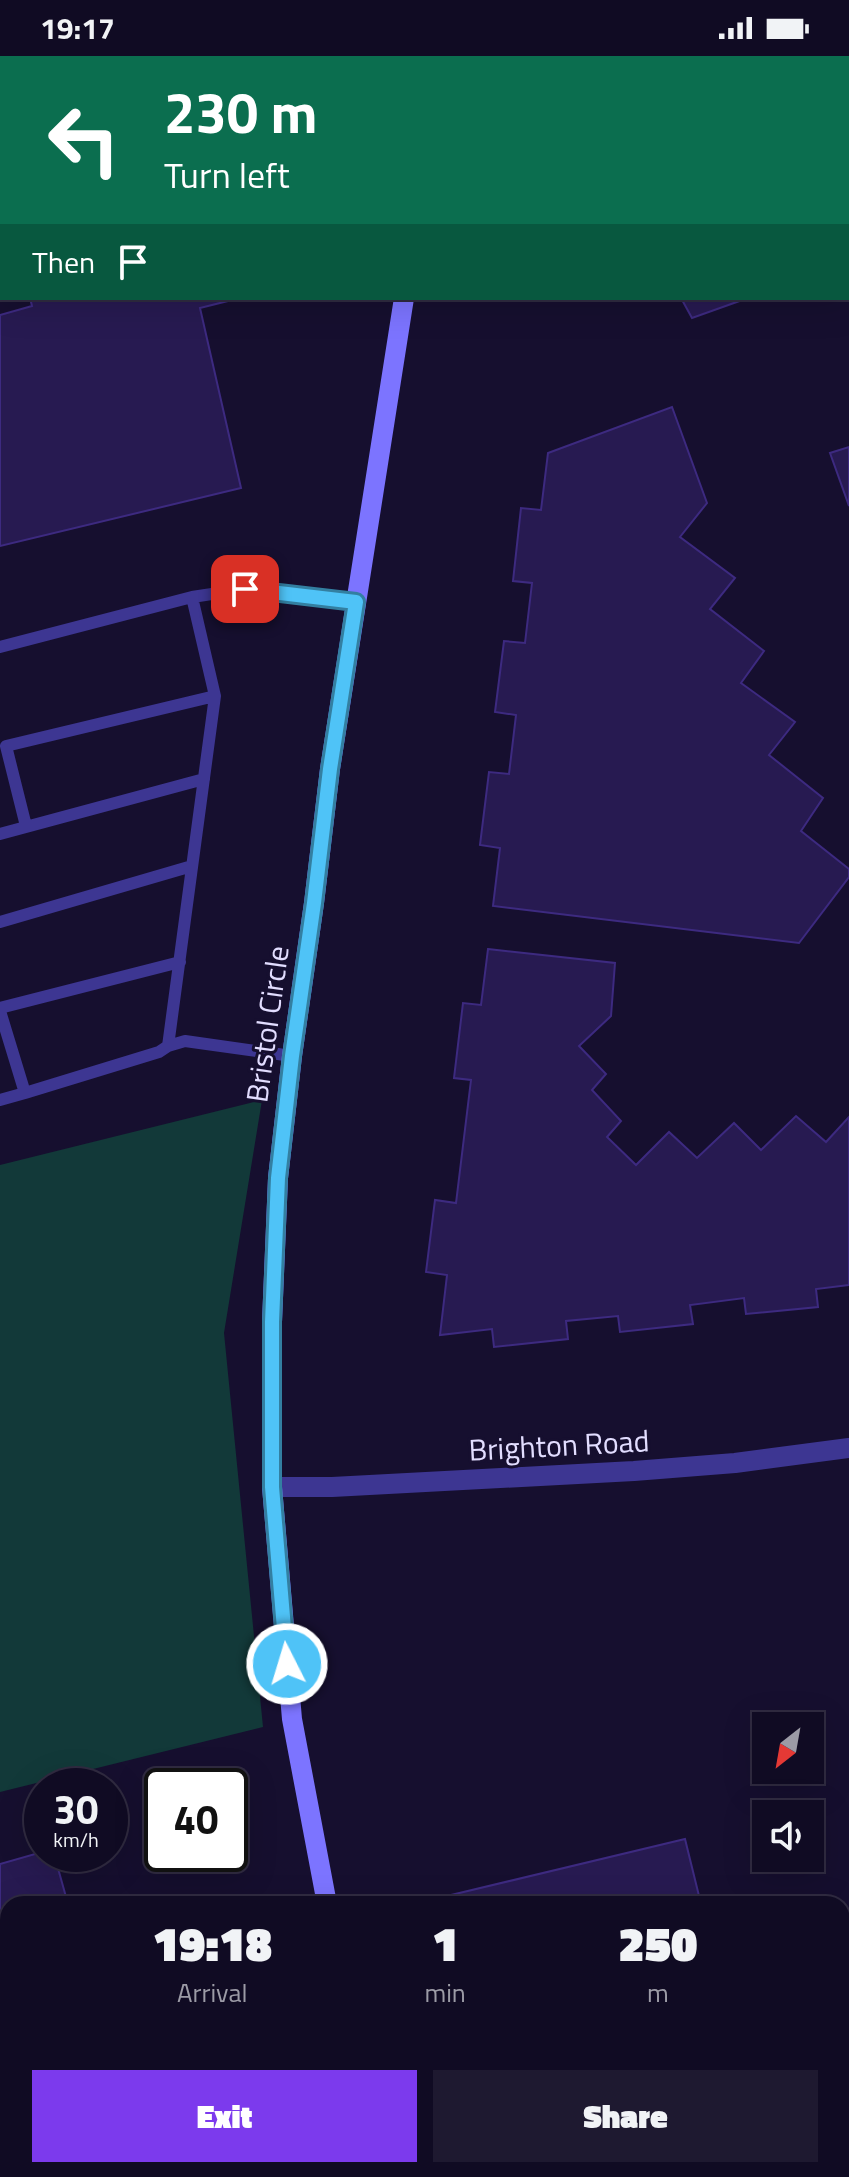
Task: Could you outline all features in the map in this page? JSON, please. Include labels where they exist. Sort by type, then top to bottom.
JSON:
[{"type":"street","name":"Bristol Circle","points":[[325,1896],[292,1719],[272,1487],[272,1322],[278,1178],[330,769],[404,300]]},
{"type":"street","name":"Brighton Road","points":[[272,1487],[332,1487],[634,1471],[735,1463],[849,1448]]},
{"type":"lane","points":[[0,647],[192,597],[245,589],[356,602]]},
{"type":"lane","points":[[168,1046],[215,696],[192,597]]},
{"type":"lane","points":[[26,826],[6,746],[215,696]]},
{"type":"lane","points":[[0,834],[204,779]]},
{"type":"lane","points":[[0,922],[192,866]]},
{"type":"lane","points":[[25,1093],[0,1009],[180,962]]},
{"type":"lane","points":[[0,1100],[159,1052],[185,1041],[292,1056]]},
{"type":"green space","points":[[262,1100],[224,1333],[263,1727],[97,1768],[24,1768],[24,1786],[0,1792],[0,1165]]},
{"type":"building","points":[[30,300],[232,300],[200,308],[241,488],[0,546],[0,315],[32,306]]},
{"type":"building","points":[[682,300],[742,300],[692,318]]},
{"type":"building","points":[[672,407],[707,503],[680,537],[735,578],[710,609],[764,651],[741,683],[795,722],[769,755],[823,798],[801,831],[849,869],[849,877],[799,943],[493,906],[500,848],[480,845],[489,772],[509,774],[516,715],[495,712],[504,641],[525,643],[532,583],[513,581],[521,508],[541,510],[548,453]]},
{"type":"building","points":[[849,447],[849,506],[830,453]]},
{"type":"building","points":[[488,949],[615,963],[611,1016],[579,1046],[606,1074],[592,1090],[621,1121],[607,1137],[636,1165],[669,1132],[697,1158],[734,1123],[761,1150],[796,1116],[826,1142],[849,1117],[849,1285],[816,1289],[818,1307],[746,1314],[744,1298],[690,1305],[693,1324],[620,1332],[618,1316],[566,1321],[568,1339],[494,1347],[492,1329],[440,1335],[447,1275],[426,1272],[435,1200],[456,1203],[471,1080],[454,1078],[463,1003],[481,1005]]},
{"type":"building","points":[[685,1839],[699,1896],[451,1896]]},
{"type":"building","points":[[24,1857],[24,1872],[59,1872],[66,1896],[0,1896],[0,1864]]},
{"type":"route","points":[[245,589],[356,602],[330,769],[278,1178],[272,1322],[272,1487],[287,1664]]}]
